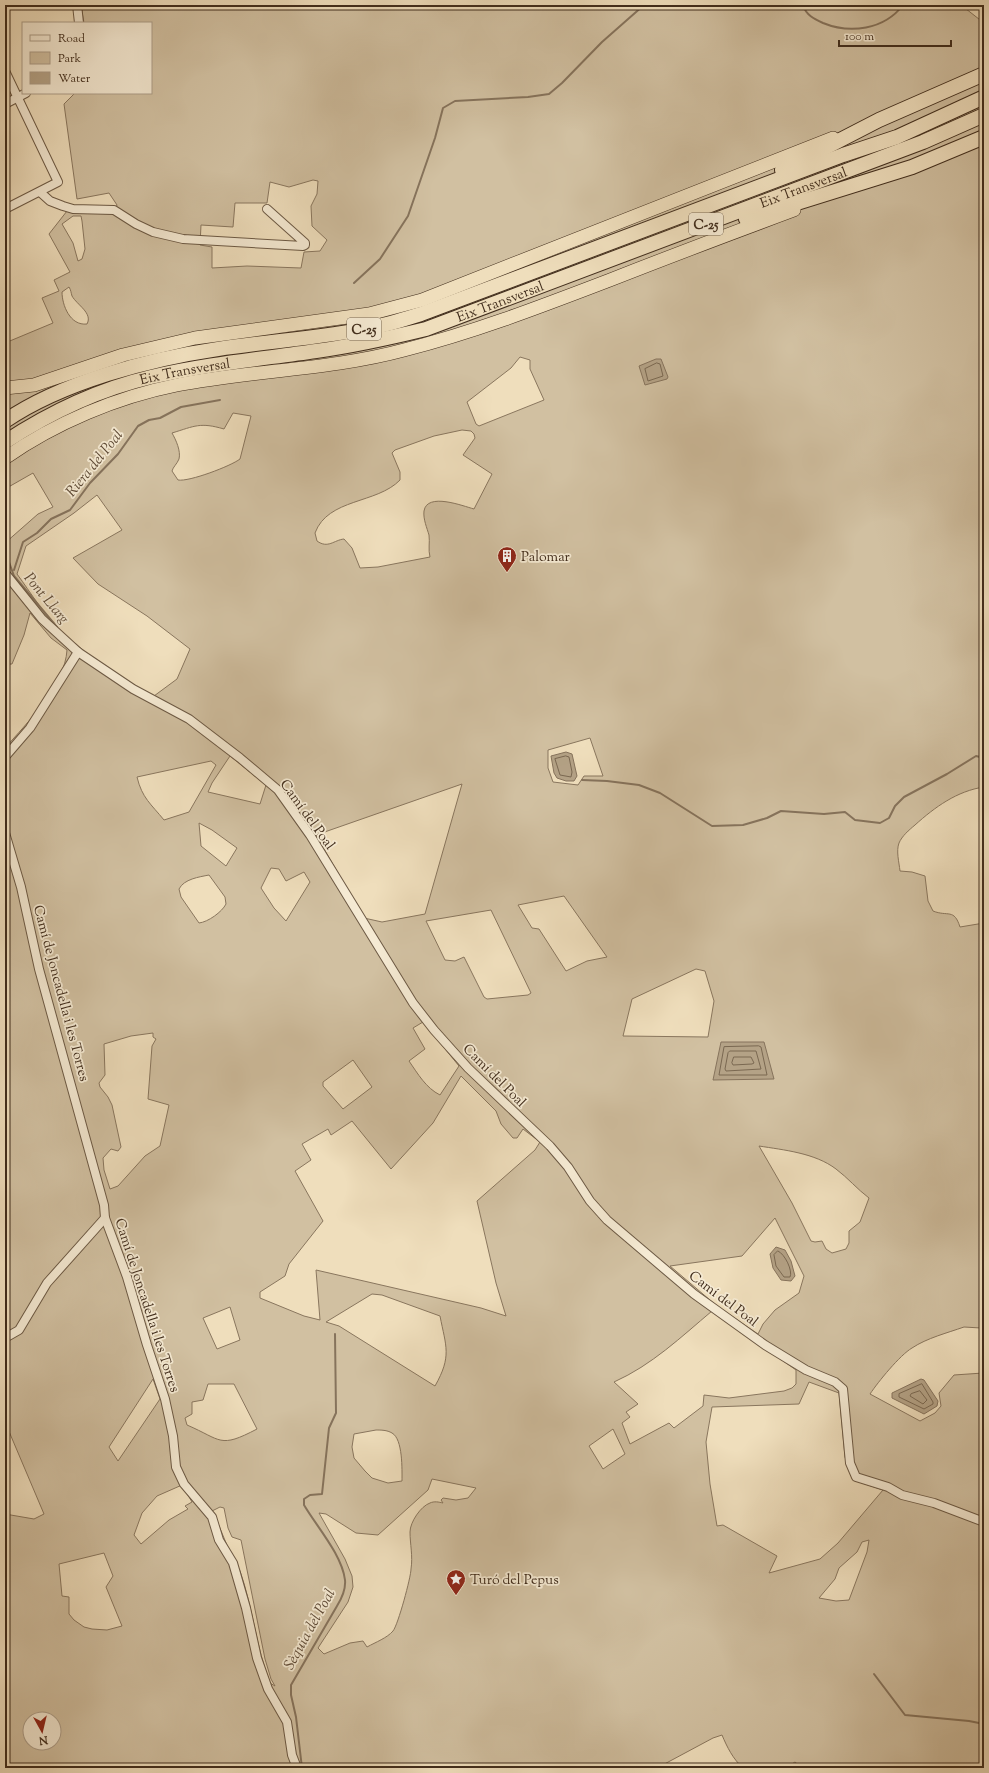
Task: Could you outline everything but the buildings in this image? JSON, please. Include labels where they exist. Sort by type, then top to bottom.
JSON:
[{"type":"highway","points":[[5,388],[34,385],[123,355],[195,338],[369,314],[422,300],[879,120],[984,74]]},
{"type":"highway","name":"Eix Transversal","points":[[5,422],[49,397],[91,380],[146,363],[217,349],[315,337],[374,327],[421,314],[843,155],[897,137],[984,97]]},
{"type":"highway","name":"Eix Transversal","points":[[5,442],[54,414],[96,395],[150,377],[220,363],[316,351],[377,341],[426,329],[923,142],[984,116]]},
{"type":"highway","points":[[716,203],[879,120]]},
{"type":"highway","points":[[5,458],[38,438],[77,418],[145,393],[177,385],[217,378],[359,360],[444,340],[513,317],[912,167],[984,137]]},
{"type":"highway","points":[[621,256],[680,241],[746,218],[912,167]]},
{"type":"street","points":[[77,5],[79,22]]},
{"type":"street","points":[[5,71],[58,182],[5,209]]},
{"type":"street","points":[[5,104],[24,94]]},
{"type":"street","points":[[40,192],[50,201],[63,206],[73,209],[114,210],[136,224],[153,232],[183,239],[305,245],[305,242],[267,209]]},
{"type":"street","name":"Camí del Poal","points":[[8,577],[42,619],[78,652],[133,689],[189,719],[240,758],[278,790],[310,835],[413,1003],[426,1020],[468,1068],[550,1146],[568,1166],[590,1201],[607,1220],[694,1294],[765,1345],[806,1370],[835,1382],[844,1389],[850,1463],[856,1477],[888,1487],[902,1495],[934,1503],[984,1522]]},
{"type":"street","points":[[5,756],[30,728],[78,652]]},
{"type":"street","name":"Camí de Joncadella i les Torres","points":[[5,833],[21,887],[39,969],[104,1205],[106,1218],[165,1399],[173,1436],[176,1467],[184,1484],[212,1517],[219,1540],[233,1563],[246,1608],[257,1658],[268,1689],[287,1722],[292,1755],[297,1768]]},
{"type":"street","points":[[5,1338],[19,1330],[47,1283],[106,1218]]},
{"type":"green space","points":[[81,5],[961,5],[984,23],[984,787],[956,796],[930,812],[910,829],[900,840],[898,853],[900,871],[912,872],[925,876],[928,901],[933,911],[953,915],[958,921],[960,927],[984,923],[984,1768],[802,1768],[795,1762],[785,1768],[743,1768],[736,1761],[722,1735],[713,1738],[657,1768],[5,1768],[5,1514],[34,1519],[44,1514],[5,1422],[5,748],[44,703],[60,677],[65,663],[67,650],[51,638],[30,613],[24,635],[5,678],[5,543],[38,514],[53,507],[33,473],[5,489],[5,343],[53,323],[42,298],[59,291],[54,280],[70,272],[49,234],[67,211],[114,212],[117,205],[109,193],[77,199],[64,104],[74,94],[152,94],[152,22],[84,22]],"holes":[[[313,180],[318,181],[317,194],[311,206],[312,226],[327,240],[320,251],[304,252],[301,268],[247,266],[212,268],[212,247],[200,245],[201,225],[233,227],[235,203],[267,203],[270,182],[289,187]],[[73,216],[81,216],[85,249],[82,259],[78,261],[73,243],[62,224]],[[69,287],[72,296],[84,309],[88,316],[87,324],[76,322],[68,314],[62,297],[62,292]],[[520,357],[530,360],[530,369],[544,400],[479,426],[476,424],[467,402],[511,368]],[[233,413],[251,416],[240,459],[228,466],[210,473],[191,479],[178,480],[172,471],[179,459],[178,446],[172,433],[203,425],[224,429]],[[462,430],[471,431],[475,438],[463,455],[492,474],[474,509],[454,503],[438,501],[427,505],[424,514],[429,535],[430,557],[378,567],[360,568],[352,548],[344,539],[324,544],[317,541],[315,533],[321,522],[331,513],[342,507],[390,488],[400,480],[400,472],[392,453],[395,450],[434,436]],[[97,495],[122,530],[73,558],[98,584],[147,616],[190,649],[177,679],[154,696],[117,676],[72,642],[55,625],[17,574],[26,546],[74,513]],[[590,738],[603,776],[584,776],[578,785],[553,782],[548,768],[548,750]],[[230,756],[266,785],[260,804],[208,792],[212,783]],[[211,761],[216,765],[189,812],[164,820],[144,796],[137,777]],[[462,784],[425,914],[382,922],[364,918],[316,835]],[[199,823],[212,830],[237,848],[226,866],[201,846]],[[271,868],[279,869],[286,881],[304,872],[310,882],[286,921],[274,908],[261,888]],[[209,875],[225,897],[226,904],[210,919],[199,923],[181,897],[179,889],[184,883],[192,879]],[[564,896],[607,957],[587,961],[566,971],[539,929],[532,928],[518,905]],[[491,910],[531,993],[528,995],[487,999],[484,997],[464,957],[455,961],[445,960],[426,921]],[[696,969],[705,971],[714,1001],[708,1037],[623,1036],[632,999]],[[423,1022],[459,1066],[440,1095],[426,1085],[409,1061],[425,1049],[413,1028]],[[153,1033],[153,1037],[156,1039],[152,1046],[148,1099],[169,1105],[160,1146],[145,1156],[118,1186],[110,1189],[104,1170],[103,1158],[111,1149],[118,1151],[121,1147],[112,1105],[99,1083],[105,1075],[104,1044],[131,1036]],[[353,1060],[372,1087],[343,1109],[323,1086],[323,1082]],[[461,1076],[496,1111],[501,1124],[513,1138],[517,1138],[523,1129],[540,1142],[535,1150],[477,1201],[496,1283],[506,1316],[481,1308],[316,1270],[320,1320],[304,1316],[260,1298],[260,1292],[285,1276],[289,1264],[323,1221],[295,1171],[311,1160],[302,1144],[328,1129],[331,1135],[352,1121],[391,1169],[433,1123]],[[759,1146],[799,1153],[819,1159],[845,1176],[869,1198],[860,1222],[849,1231],[849,1243],[846,1249],[832,1253],[826,1249],[822,1241],[811,1241],[792,1203]],[[775,1218],[804,1276],[799,1293],[775,1310],[763,1324],[758,1334],[717,1306],[670,1266],[742,1256]],[[372,1294],[382,1295],[440,1316],[446,1344],[446,1359],[435,1386],[339,1326],[326,1322]],[[230,1307],[240,1340],[217,1349],[203,1318]],[[712,1311],[796,1370],[796,1384],[792,1388],[784,1391],[729,1398],[704,1395],[703,1406],[674,1428],[669,1423],[630,1444],[622,1423],[630,1417],[626,1412],[638,1404],[614,1382],[654,1359]],[[964,1327],[981,1328],[983,1373],[954,1375],[939,1393],[941,1406],[935,1413],[920,1421],[870,1394],[896,1362],[907,1351],[918,1344]],[[153,1379],[160,1399],[118,1461],[109,1447]],[[809,1382],[839,1393],[845,1457],[853,1480],[883,1490],[838,1543],[820,1559],[769,1573],[777,1556],[723,1525],[717,1526],[710,1484],[706,1442],[712,1407],[799,1404]],[[208,1384],[234,1384],[257,1429],[235,1439],[221,1440],[187,1425],[185,1418],[192,1414],[192,1402],[203,1400]],[[613,1429],[625,1454],[603,1469],[589,1446]],[[376,1430],[392,1433],[396,1436],[400,1448],[402,1481],[388,1483],[372,1478],[354,1458],[352,1447],[354,1434]],[[432,1479],[476,1488],[468,1498],[456,1500],[443,1498],[441,1500],[443,1503],[433,1502],[423,1507],[414,1519],[410,1528],[412,1559],[407,1591],[393,1631],[385,1638],[367,1647],[363,1641],[350,1643],[324,1654],[318,1648],[348,1602],[353,1587],[352,1576],[345,1559],[319,1513],[326,1514],[356,1533],[378,1535],[428,1490]],[[182,1485],[192,1502],[185,1506],[188,1509],[169,1520],[141,1544],[134,1535],[142,1513],[157,1496]],[[220,1507],[224,1508],[228,1528],[232,1537],[241,1540],[265,1659],[271,1679],[275,1686],[270,1683],[265,1669],[240,1571],[232,1557],[212,1511]],[[869,1540],[867,1552],[849,1600],[836,1601],[819,1598],[835,1579],[839,1568],[857,1552],[862,1542]],[[104,1553],[113,1576],[106,1587],[122,1626],[107,1630],[84,1627],[74,1620],[69,1614],[69,1597],[62,1596],[59,1564]]]},
{"type":"water","points":[[656,359],[661,359],[668,377],[667,379],[645,385],[639,366]]},
{"type":"water","points":[[566,752],[572,754],[577,776],[574,781],[566,781],[557,778],[554,773],[551,756]]},
{"type":"water","points":[[721,1042],[764,1042],[774,1079],[713,1080]]},
{"type":"water","points":[[776,1247],[785,1250],[791,1261],[795,1276],[791,1281],[781,1280],[773,1268],[770,1254]]},
{"type":"water","points":[[921,1379],[924,1380],[938,1401],[937,1406],[924,1414],[892,1398],[892,1393]]},
{"type":"waterway","points":[[354,283],[380,259],[408,216],[435,138],[443,108],[455,101],[528,97],[549,94],[562,83],[602,42],[644,5]]},
{"type":"waterway","points":[[803,5],[808,14],[823,23],[855,29],[876,25],[886,20],[903,5]]},
{"type":"waterway","name":"Riera del Poal","points":[[14,570],[23,542],[37,533],[51,519],[70,510],[90,483],[118,454],[138,426],[149,420],[160,418],[181,407],[220,400]]},
{"type":"waterway","name":"Pont Llarg","points":[[5,551],[14,576],[57,627]]},
{"type":"waterway","name":"Pont Llarg","points":[[75,644],[83,651]]},
{"type":"waterway","points":[[582,780],[639,785],[660,793],[712,826],[743,825],[767,818],[781,811],[824,814],[845,812],[855,820],[880,823],[889,818],[895,806],[904,797],[947,774],[976,756],[984,758]]},
{"type":"waterway","name":"Sèquia del Poal","points":[[302,1768],[296,1717],[291,1695],[291,1685],[340,1600],[345,1584],[343,1571],[334,1551],[304,1505],[304,1499],[310,1495],[322,1494],[329,1428],[336,1413],[335,1334]]},
{"type":"waterway","points":[[874,1674],[905,1715],[969,1721],[984,1724]]},
{"type":"place","name":"Palomar","points":[[507,573]]},
{"type":"place","name":"Turó del Pepus","points":[[456,1596]]}]
